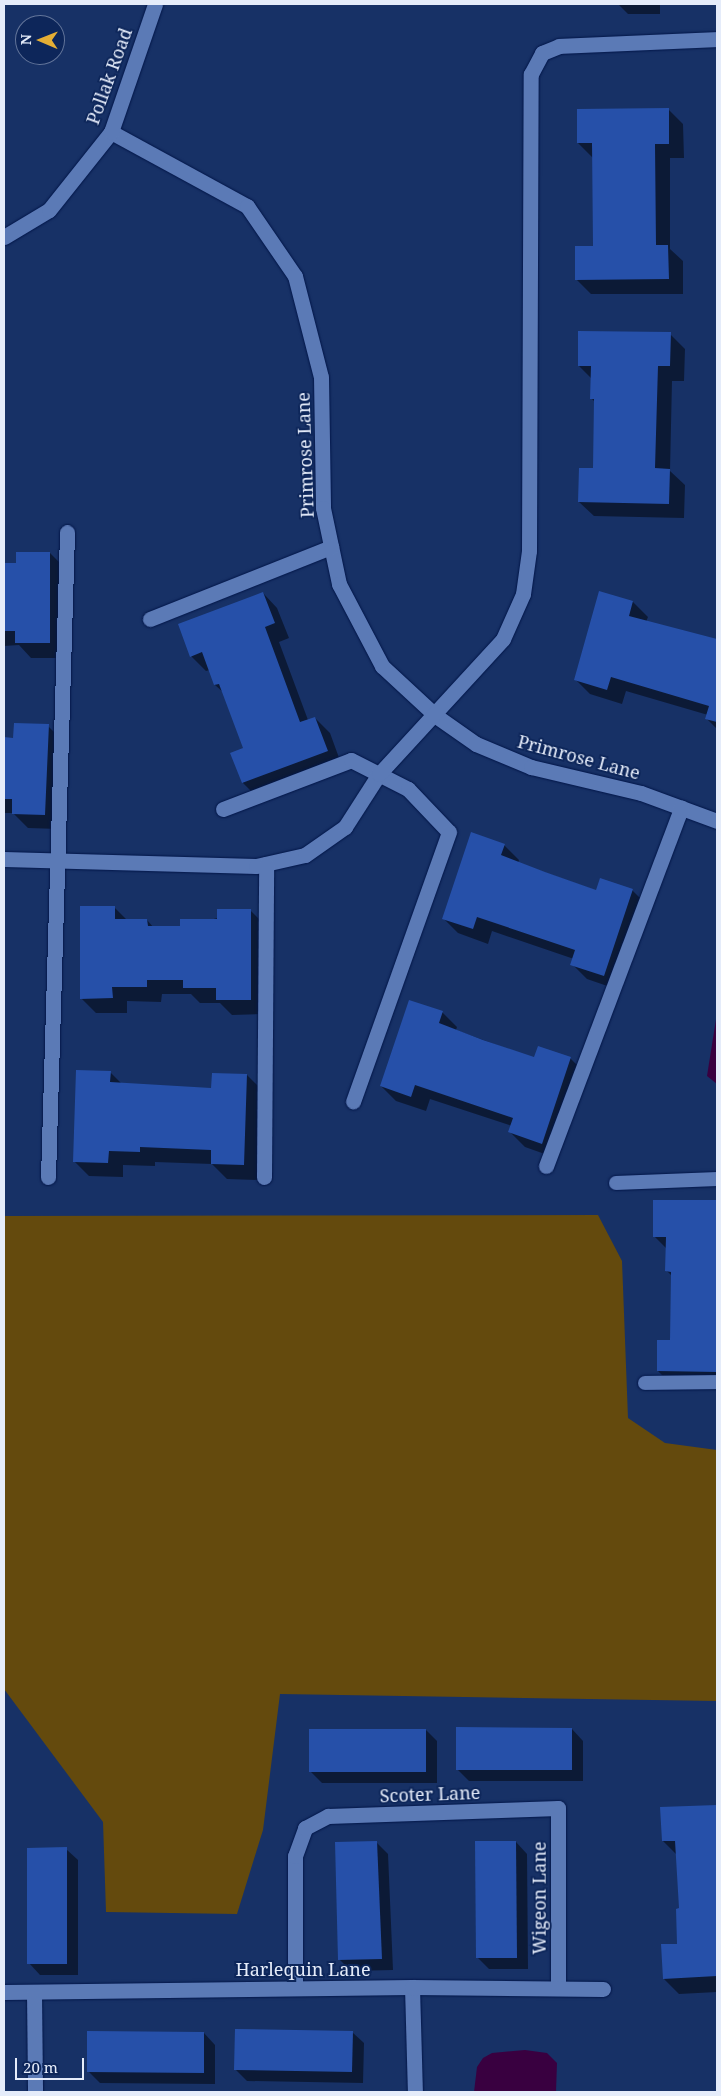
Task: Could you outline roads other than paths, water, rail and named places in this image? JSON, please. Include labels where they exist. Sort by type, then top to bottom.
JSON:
[{"type":"street","name":"Pollak Road","points":[[4,237],[49,210],[111,132],[155,4]]},
{"type":"street","points":[[4,859],[256,866],[305,854],[345,827],[379,774],[436,716],[503,638],[523,594],[529,551],[530,74],[542,53],[559,46],[717,39]]},
{"type":"street","name":"Primrose Lane","points":[[111,132],[247,206],[295,276],[320,377],[323,508],[339,584],[382,666],[436,716],[476,744],[531,767],[641,793],[717,822]]},
{"type":"street","points":[[48,1177],[67,532]]},
{"type":"street","points":[[150,619],[331,547]]},
{"type":"street","points":[[223,809],[352,760],[408,789],[449,832],[353,1100]]},
{"type":"street","points":[[546,1166],[681,808]]},
{"type":"street","points":[[264,1177],[266,864]]},
{"type":"street","name":"Scoter Lane","points":[[295,1988],[295,1856],[306,1828],[328,1816],[558,1808]]},
{"type":"street","name":"Wigeon Lane","points":[[558,1808],[558,1988]]},
{"type":"street","points":[[412,1987],[415,2092]]},
{"type":"street","name":"Harlequin Lane","points":[[4,1992],[412,1987],[603,1989]]},
{"type":"street","points":[[34,1992],[35,2092]]},
{"type":"lane","points":[[616,1182],[717,1179]]},
{"type":"lane","points":[[645,1383],[717,1382]]}]
